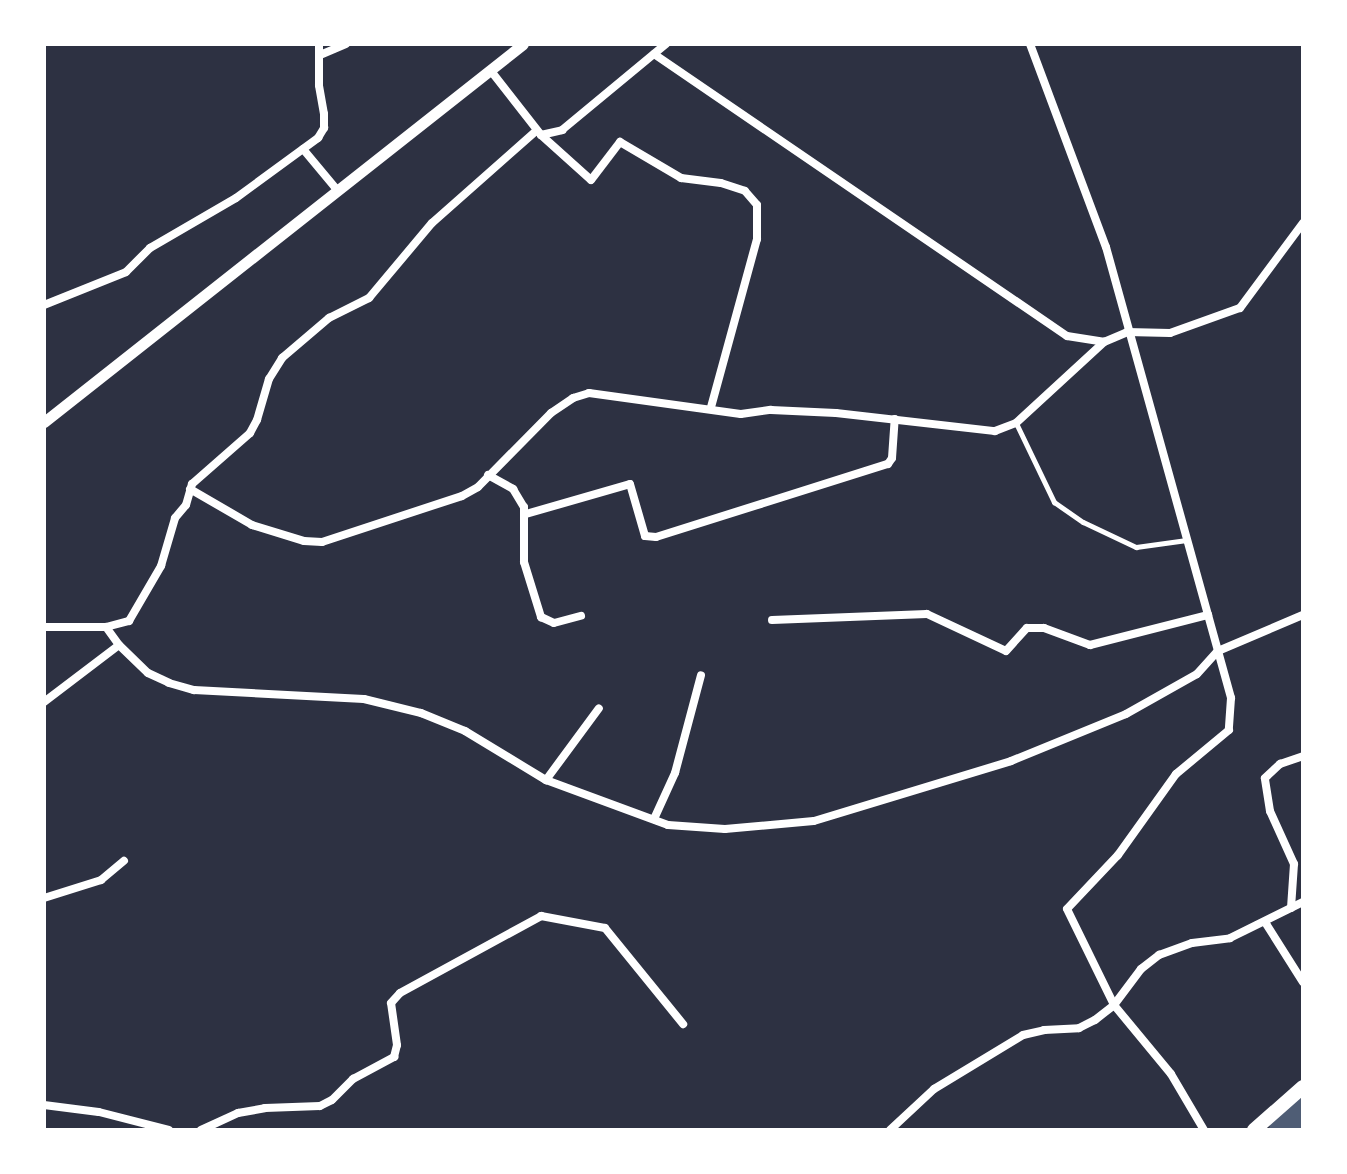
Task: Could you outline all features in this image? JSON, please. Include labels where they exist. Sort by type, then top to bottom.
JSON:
[{"type":"main road","points":[[1254,1130],[1303,1087]]},
{"type":"street","points":[[44,305],[126,272],[150,248],[236,198],[303,149],[324,128],[319,44]]},
{"type":"street","points":[[320,55],[346,44]]},
{"type":"street","points":[[44,422],[523,44]]},
{"type":"street","points":[[44,627],[106,627],[129,621],[161,566],[175,518],[186,505],[190,489],[250,433],[269,379],[282,358],[329,318],[369,298],[432,223],[539,132],[562,130],[666,44]]},
{"type":"street","points":[[1030,44],[1106,247],[1127,332],[1231,698],[1229,730],[1176,774],[1118,855],[1067,909],[1114,1005],[1171,1074],[1204,1130]]},
{"type":"street","points":[[654,54],[1067,336],[1104,342]]},
{"type":"street","points":[[491,71],[539,132],[591,180],[620,142],[681,178],[721,183],[745,191],[757,205],[757,239],[711,407]]},
{"type":"street","points":[[303,149],[338,191]]},
{"type":"street","points":[[190,489],[252,525],[304,541],[322,542],[462,496],[478,487],[551,413],[581,395],[601,392],[741,414],[771,410],[836,413],[995,431],[1016,423],[1104,342],[1127,332],[1170,333],[1240,308],[1303,223]]},
{"type":"street","points":[[526,514],[630,484],[645,536],[656,537],[888,464],[892,458],[895,419]]},
{"type":"street","points":[[488,475],[513,489],[526,514],[524,562],[541,617],[554,623],[581,616]]},
{"type":"street","points":[[772,620],[927,614],[1006,651],[1027,628],[1044,628],[1090,645],[1208,615]]},
{"type":"street","points":[[106,627],[119,645],[148,673],[194,690],[364,699],[421,713],[465,731],[546,780],[668,825],[725,829],[814,821],[1011,761],[1126,714],[1197,674],[1218,651],[1303,615]]},
{"type":"street","points":[[44,702],[119,645]]},
{"type":"street","points":[[654,819],[675,773],[701,675]]},
{"type":"street","points":[[546,780],[599,708]]},
{"type":"street","points":[[1291,908],[1294,864],[1270,811],[1265,778],[1280,764],[1303,756]]},
{"type":"street","points":[[44,898],[101,880],[124,861]]},
{"type":"street","points":[[890,1130],[934,1089],[1023,1035],[1033,1031],[1079,1028],[1114,1005],[1141,969],[1159,955],[1192,943],[1230,938],[1303,902]]},
{"type":"street","points":[[201,1130],[238,1113],[265,1108],[320,1106],[332,1100],[353,1079],[394,1057],[397,1045],[391,1003],[400,993],[541,916],[605,928],[683,1024]]},
{"type":"street","points":[[1265,922],[1303,982]]},
{"type":"street","points":[[44,1105],[99,1112],[169,1130]]},
{"type":"lane","points":[[1016,423],[1054,502],[1083,522],[1136,547],[1187,540]]},
{"type":"waterway","points":[[1283,1130],[1303,1112]]}]
